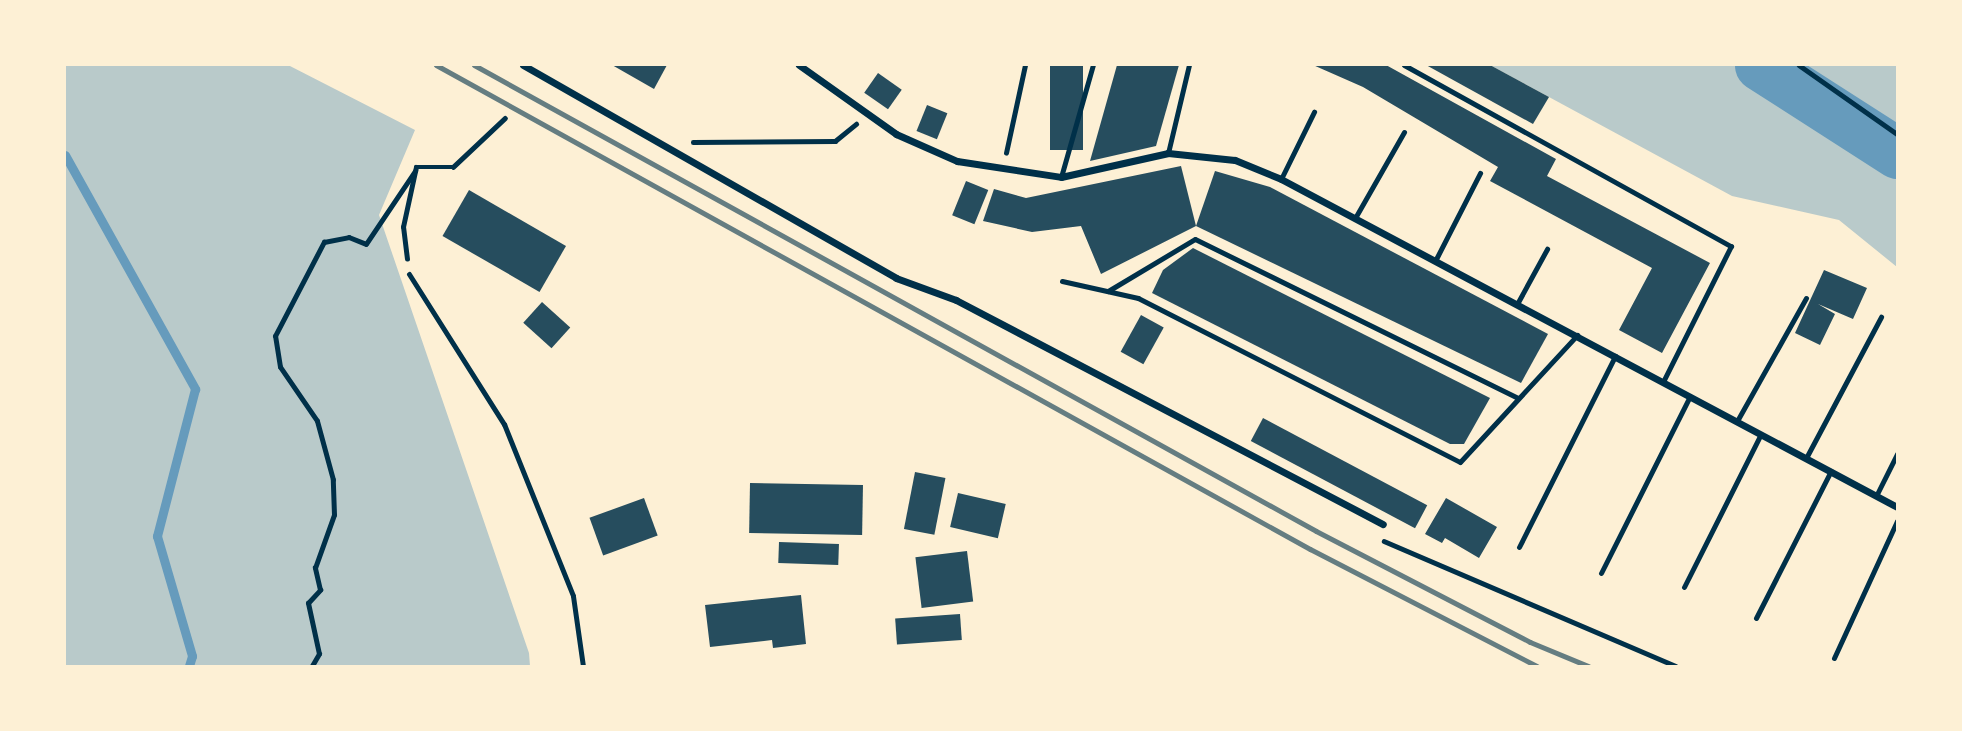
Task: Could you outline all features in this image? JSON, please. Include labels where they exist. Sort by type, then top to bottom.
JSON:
[{"type":"street","points":[[523,65],[655,144],[897,278],[956,300],[1383,524]]},
{"type":"street","points":[[799,65],[896,134],[957,161],[1062,177],[1168,153],[1235,160],[1281,179],[1897,507]]},
{"type":"lane","points":[[1062,177],[1093,65]]},
{"type":"lane","points":[[1168,153],[1189,65]]},
{"type":"lane","points":[[1404,65],[1731,246],[1663,382]]},
{"type":"lane","points":[[1281,179],[1314,112]]},
{"type":"lane","points":[[1355,218],[1404,132]]},
{"type":"lane","points":[[1435,261],[1480,173]]},
{"type":"lane","points":[[1108,291],[1195,239],[1518,398]]},
{"type":"lane","points":[[1517,304],[1547,249]]},
{"type":"lane","points":[[409,274],[504,424],[573,596],[583,666]]},
{"type":"lane","points":[[1062,281],[1138,298],[1460,462],[1577,335]]},
{"type":"lane","points":[[1737,421],[1806,298]]},
{"type":"lane","points":[[1806,458],[1881,317]]},
{"type":"lane","points":[[1518,547],[1615,356]]},
{"type":"lane","points":[[1601,573],[1690,396]]},
{"type":"lane","points":[[1684,587],[1761,434]]},
{"type":"lane","points":[[1876,496],[1897,454]]},
{"type":"lane","points":[[1756,618],[1830,471]]},
{"type":"lane","points":[[1834,658],[1897,521]]},
{"type":"path","points":[[994,155],[1006,153],[1014,130],[1025,65]]},
{"type":"path","points":[[1799,65],[1807,67],[1896,131]]},
{"type":"path","points":[[655,144],[835,141],[868,114]]},
{"type":"path","points":[[313,666],[319,654],[308,603],[320,590],[315,568],[334,515],[333,480],[317,421],[281,367],[275,336],[316,251],[324,242],[339,237],[359,238],[366,244],[416,167],[453,167],[505,118]]},
{"type":"path","points":[[409,274],[403,227],[415,171]]},
{"type":"shaded area","points":[[65,65],[288,65],[415,130],[379,215],[529,653],[530,666],[65,666]]},
{"type":"shaded area","points":[[1490,65],[1897,65],[1897,267],[1839,220],[1732,196]]},
{"type":"building","points":[[612,65],[667,65],[654,89]]},
{"type":"building","points":[[1050,65],[1083,65],[1083,150],[1050,150]]},
{"type":"building","points":[[1117,65],[1179,65],[1156,146],[1090,161]]},
{"type":"building","points":[[1313,65],[1386,65],[1556,159],[1547,176],[1710,263],[1662,353],[1619,330],[1652,268],[1490,181],[1498,167],[1363,87]]},
{"type":"building","points":[[1426,65],[1490,65],[1549,97],[1533,124]]},
{"type":"building","points":[[878,73],[902,90],[888,109],[864,93]]},
{"type":"building","points":[[927,105],[947,113],[937,139],[917,131]]},
{"type":"building","points":[[1181,166],[1196,226],[1101,274],[1081,226],[1032,232],[983,221],[994,189],[1026,198]]},
{"type":"building","points":[[1215,171],[1270,187],[1548,334],[1521,383],[1196,226]]},
{"type":"building","points":[[966,181],[988,190],[974,224],[952,215]]},
{"type":"building","points":[[469,190],[566,246],[539,292],[442,236]]},
{"type":"building","points":[[1193,248],[1490,398],[1464,444],[1450,444],[1152,293],[1163,270]]},
{"type":"building","points":[[1824,270],[1867,288],[1853,319],[1818,304],[1835,314],[1820,345],[1795,333]]},
{"type":"building","points":[[542,302],[570,327],[552,348],[523,323]]},
{"type":"building","points":[[1141,315],[1164,328],[1143,364],[1121,352]]},
{"type":"building","points":[[1263,418],[1427,505],[1415,528],[1251,441]]},
{"type":"building","points":[[915,472],[945,478],[934,535],[904,529]]},
{"type":"building","points":[[750,483],[863,485],[862,535],[749,533]]},
{"type":"building","points":[[958,493],[1006,504],[998,538],[950,527]]},
{"type":"building","points":[[644,498],[658,536],[603,555],[589,518]]},
{"type":"building","points":[[1446,498],[1497,527],[1479,558],[1445,538],[1442,543],[1425,534]]},
{"type":"building","points":[[779,542],[839,544],[838,565],[778,563]]},
{"type":"building","points":[[967,551],[973,602],[922,608],[915,557]]},
{"type":"building","points":[[801,595],[806,644],[773,648],[772,640],[710,647],[705,605]]},
{"type":"building","points":[[960,614],[962,640],[897,644],[895,619]]},
{"type":"waterway","points":[[1760,65],[1897,153]]},
{"type":"waterway","points":[[65,155],[195,389],[157,536],[192,656],[189,666]]},
{"type":"railway","points":[[436,65],[1310,549],[1537,666]]},
{"type":"railway","points":[[474,65],[1316,531],[1530,642],[1588,666]]}]
